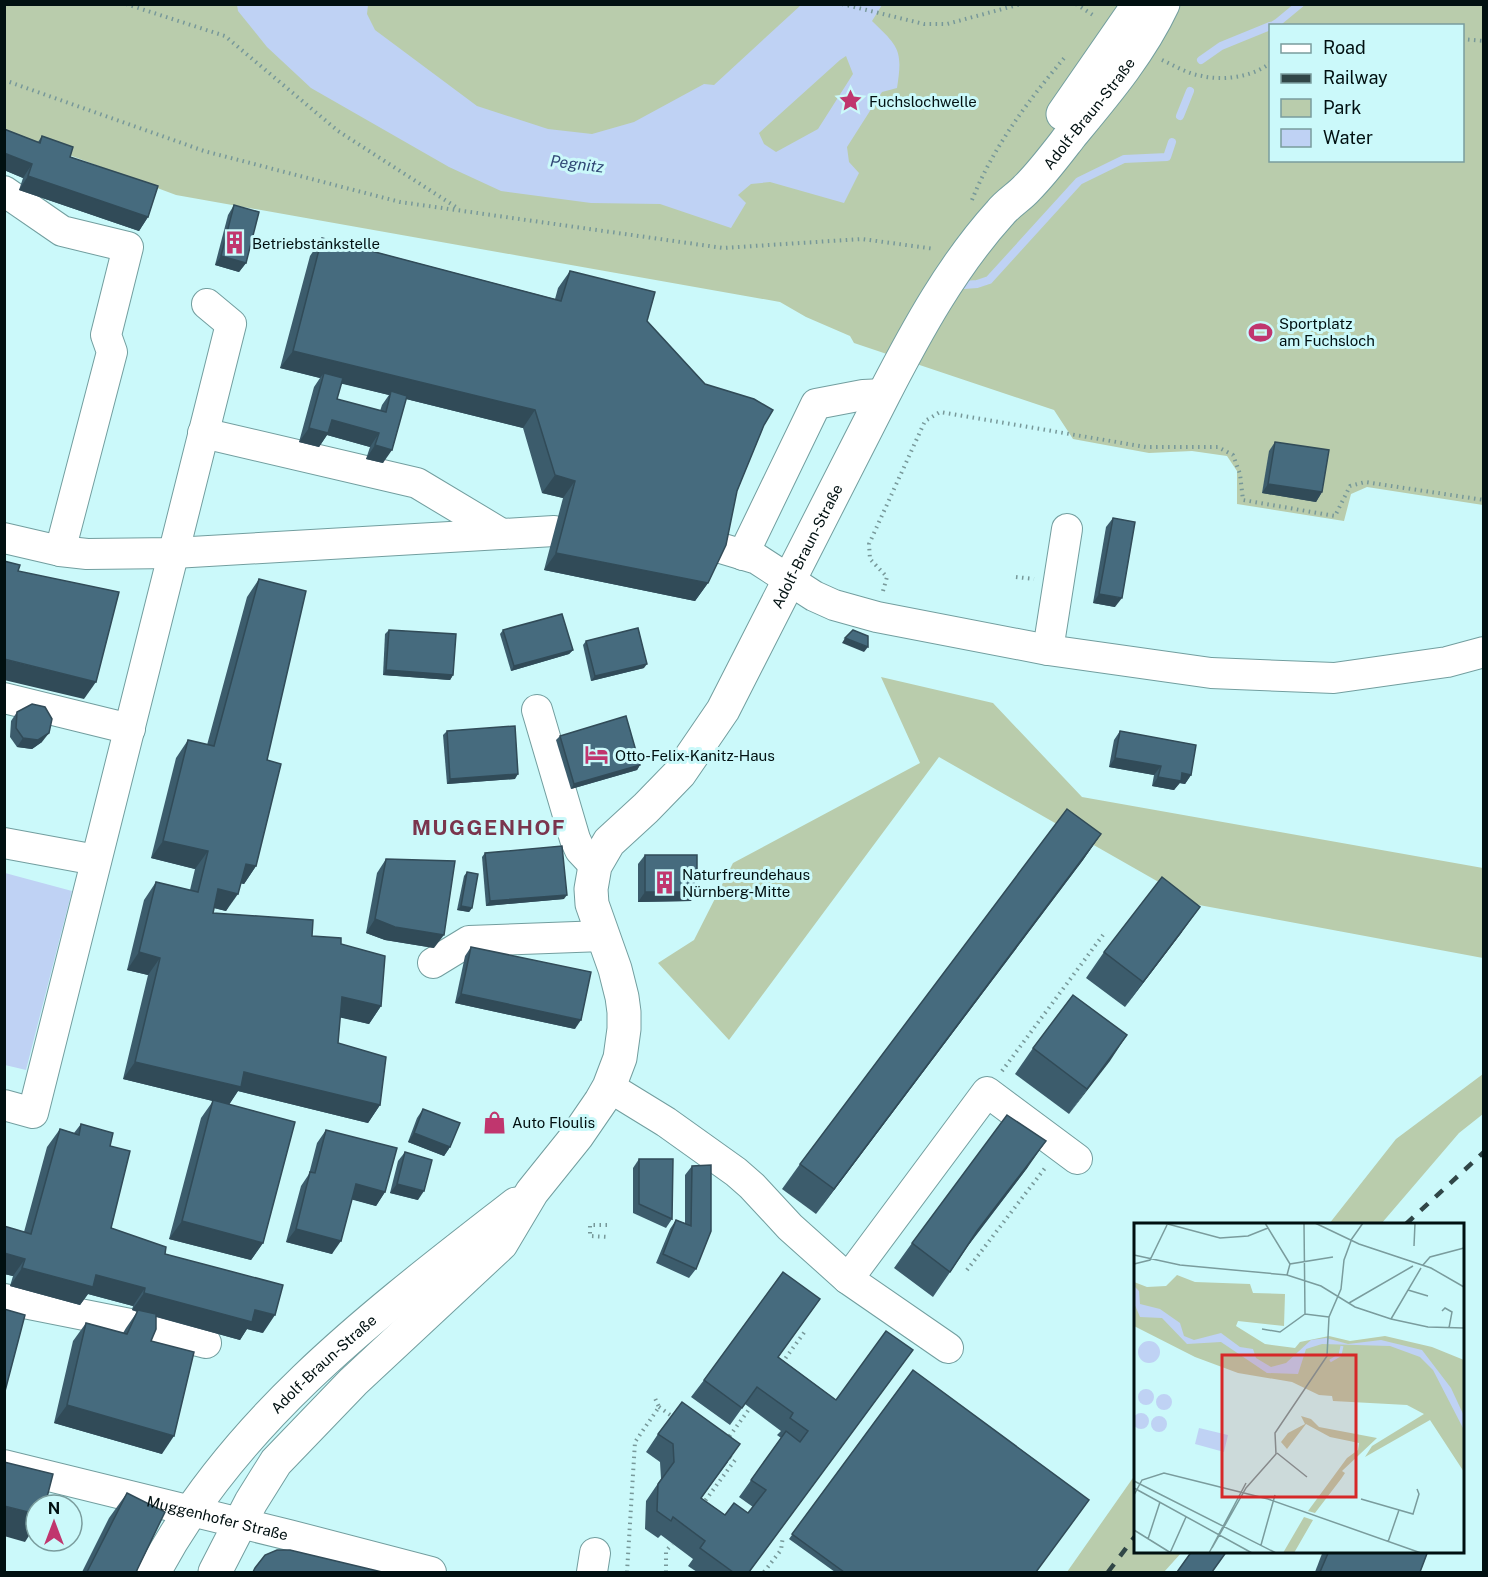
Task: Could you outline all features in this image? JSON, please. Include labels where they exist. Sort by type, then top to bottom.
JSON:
[{"type":"main road","name":"Adolf-Braun-Straße","points":[[215,1572],[269,1471],[287,1449],[352,1382],[501,1244],[532,1192],[587,1123],[609,1087],[622,1048],[624,1012],[619,983],[592,896],[592,877],[595,866],[609,842],[669,785],[706,735],[728,700],[909,345],[960,264],[986,207],[1014,182],[1139,4]]},
{"type":"main road","name":"Adolf-Braun-Straße","points":[[986,207],[1028,188],[1098,103],[1140,47],[1163,4]]},
{"type":"main road","name":"Adolf-Braun-Straße","points":[[154,1572],[214,1478],[246,1439],[317,1366],[378,1314],[532,1192]]},
{"type":"street","points":[[4,191],[62,231],[128,247],[106,335],[112,352],[60,551]]},
{"type":"street","points":[[4,1105],[33,1113],[231,324],[207,304]]},
{"type":"street","points":[[884,393],[816,404],[730,551],[757,559],[814,596],[834,605],[877,616],[1048,650],[1211,673],[1334,678],[1447,662],[1484,652]]},
{"type":"street","points":[[203,433],[417,483],[502,534]]},
{"type":"street","points":[[1048,650],[1067,529]]},
{"type":"street","points":[[4,538],[60,551],[87,554],[174,552],[554,531]]},
{"type":"street","points":[[4,698],[130,729]]},
{"type":"street","points":[[537,710],[575,839],[580,850],[595,866]]},
{"type":"street","points":[[4,843],[96,860]]},
{"type":"street","points":[[433,963],[469,941],[603,936]]},
{"type":"street","points":[[609,1087],[666,1122],[736,1172],[790,1227],[848,1279],[948,1348]]},
{"type":"street","points":[[848,1279],[987,1092],[1069,1153]]},
{"type":"street","points":[[4,1299],[135,1325],[206,1343]]},
{"type":"street","name":"Muggenhofer Straße","points":[[4,1465],[430,1572]]},
{"type":"path","points":[[126,4],[225,36],[338,130],[462,211]]},
{"type":"path","points":[[842,4],[924,24],[948,24],[1021,4]]},
{"type":"path","points":[[1076,4],[1098,18],[1091,26]]},
{"type":"path","points":[[1464,39],[1484,41]]},
{"type":"path","points":[[986,207],[979,183],[1014,123],[1071,50]]},
{"type":"path","points":[[1157,58],[1201,76],[1218,78],[1241,76],[1269,63]]},
{"type":"path","points":[[4,80],[204,150],[400,202],[723,248],[862,238],[937,249]]},
{"type":"path","points":[[877,616],[887,577],[870,559],[869,544],[925,421],[940,412],[1146,447],[1218,447],[1233,455],[1240,474],[1243,500],[1335,516],[1350,486],[1365,482],[1484,500]]},
{"type":"path","points":[[987,1092],[1103,934]]},
{"type":"path","points":[[967,1270],[1069,1153]]},
{"type":"path","points":[[607,1225],[590,1225],[590,1236],[609,1237]]},
{"type":"path","points":[[778,1369],[806,1330]]},
{"type":"path","points":[[654,1396],[659,1407],[685,1425]]},
{"type":"path","points":[[627,1572],[635,1442],[659,1407]]},
{"type":"path","points":[[698,1510],[735,1461],[720,1449],[750,1408]]},
{"type":"path","points":[[764,1572],[781,1550],[783,1536]]},
{"type":"path","points":[[666,1572],[666,1551],[672,1544]]},
{"type":"green space","points":[[4,5],[1483,5],[1483,505],[1367,487],[1351,494],[1344,521],[1237,504],[1237,471],[1227,456],[1192,451],[1149,453],[1073,439],[1054,410],[854,343],[850,336],[806,317],[780,302],[176,195],[5,131]]},
{"type":"green space","points":[[881,677],[993,703],[1082,797],[1483,868],[1483,958],[1199,905],[939,757],[729,1040],[658,963],[694,940],[733,863],[920,763]]},
{"type":"green space","points":[[1483,1074],[1483,1114],[1459,1133],[1382,1223],[1330,1223],[1396,1139]]},
{"type":"green space","points":[[1134,1476],[1134,1553],[1181,1553],[1164,1572],[1067,1572]]},
{"type":"water","name":"Pegnitz","points":[[237,5],[368,5],[367,14],[375,30],[477,106],[548,129],[592,134],[634,122],[704,84],[714,85],[801,5],[882,5],[872,21],[897,50],[899,75],[897,88],[882,92],[847,147],[849,162],[859,173],[844,203],[770,182],[751,184],[738,195],[746,203],[731,228],[660,204],[591,203],[501,191],[449,167],[311,88],[267,47],[238,11]],"holes":[[[846,56],[853,74],[818,129],[776,152],[764,144],[759,133]]]},
{"type":"water","points":[[5,873],[72,891],[26,1070],[5,1065]]},
{"type":"building","points":[[4,129],[40,143],[42,136],[73,147],[70,157],[158,186],[148,217],[28,176],[32,164],[4,153]]},
{"type":"building","name":"Betriebstankstelle","points":[[234,205],[259,212],[246,263],[221,256]]},
{"type":"building","points":[[322,238],[561,301],[570,271],[655,292],[647,321],[705,384],[754,399],[773,410],[764,425],[737,491],[726,545],[708,583],[556,553],[575,481],[555,475],[535,410],[293,351]]},
{"type":"building","points":[[324,373],[343,378],[337,399],[386,412],[391,391],[407,396],[392,450],[375,445],[379,433],[332,420],[328,433],[309,428]]},
{"type":"building","points":[[1275,442],[1329,450],[1322,492],[1268,484]]},
{"type":"building","points":[[1113,518],[1135,522],[1122,598],[1099,594]]},
{"type":"building","points":[[4,561],[20,565],[18,571],[119,592],[96,682],[4,659]]},
{"type":"building","points":[[259,579],[306,591],[267,760],[281,764],[256,866],[246,864],[238,894],[218,889],[213,913],[313,920],[312,936],[341,938],[341,944],[385,956],[381,1006],[342,997],[338,1043],[386,1057],[380,1105],[244,1072],[241,1087],[135,1062],[160,958],[139,952],[156,882],[198,892],[208,851],[163,841],[188,740],[214,746]]},
{"type":"building","points":[[562,614],[573,650],[514,666],[503,630]]},
{"type":"building","points":[[638,628],[647,664],[595,676],[586,641]]},
{"type":"building","points":[[389,630],[456,634],[453,675],[386,670]]},
{"type":"building","points":[[853,630],[868,636],[868,647],[845,638]]},
{"type":"building","points":[[32,704],[45,707],[52,719],[49,733],[38,740],[23,738],[16,728],[17,712]]},
{"type":"building","name":"Otto-Felix-Kanitz-Haus","points":[[626,716],[640,765],[574,784],[560,736]]},
{"type":"building","points":[[515,726],[518,774],[450,779],[447,731]]},
{"type":"building","points":[[1120,731],[1196,745],[1191,775],[1182,773],[1181,781],[1158,777],[1161,766],[1115,758]]},
{"type":"building","points":[[1067,809],[1101,834],[834,1189],[800,1164]]},
{"type":"building","points":[[562,846],[567,895],[490,901],[485,853]]},
{"type":"building","name":"Naturfreundehaus Nürnberg-Mitte","points":[[645,855],[697,855],[697,892],[645,892]]},
{"type":"building","points":[[386,859],[455,861],[444,935],[395,927],[375,919]]},
{"type":"building","points":[[467,872],[478,874],[472,908],[461,906]]},
{"type":"building","points":[[1162,877],[1200,907],[1143,982],[1104,952]]},
{"type":"building","points":[[471,947],[591,972],[581,1020],[461,994]]},
{"type":"building","points":[[1073,995],[1127,1035],[1087,1089],[1033,1048]]},
{"type":"building","points":[[213,1100],[295,1122],[263,1243],[182,1221]]},
{"type":"building","points":[[423,1109],[460,1123],[450,1147],[414,1133]]},
{"type":"building","points":[[1007,1115],[1046,1141],[977,1231],[950,1272],[912,1243]]},
{"type":"building","points":[[81,1124],[113,1133],[110,1146],[130,1151],[111,1228],[166,1247],[165,1254],[283,1285],[275,1315],[255,1310],[252,1322],[144,1293],[145,1288],[96,1275],[93,1287],[22,1268],[25,1259],[4,1253],[4,1226],[31,1234],[60,1129],[79,1135]]},
{"type":"building","points":[[326,1130],[397,1148],[385,1192],[356,1184],[341,1241],[296,1229],[310,1172],[315,1173]]},
{"type":"building","points":[[405,1152],[432,1160],[424,1191],[397,1184]]},
{"type":"building","points":[[639,1159],[673,1159],[672,1219],[639,1204]]},
{"type":"building","points":[[711,1165],[711,1231],[696,1269],[663,1254],[676,1220],[691,1226],[692,1166]]},
{"type":"building","points":[[783,1272],[820,1299],[778,1357],[836,1400],[886,1331],[913,1350],[749,1572],[733,1572],[700,1548],[705,1541],[673,1517],[671,1521],[657,1511],[658,1484],[674,1462],[673,1444],[658,1434],[682,1402],[740,1444],[701,1498],[725,1515],[734,1503],[748,1513],[766,1490],[751,1480],[786,1431],[800,1442],[808,1431],[790,1418],[793,1413],[757,1387],[742,1408],[704,1380]]},
{"type":"building","points":[[4,1309],[25,1315],[4,1395]]},
{"type":"building","points":[[138,1310],[156,1314],[156,1329],[151,1341],[194,1352],[174,1436],[67,1405],[86,1323],[127,1334]]},
{"type":"building","points":[[913,1370],[1089,1500],[1036,1572],[844,1572],[792,1534]]},
{"type":"building","points":[[4,1462],[53,1474],[48,1493],[24,1493],[24,1511],[4,1506]]},
{"type":"building","points":[[127,1493],[165,1512],[136,1572],[87,1572]]},
{"type":"building","points":[[277,1550],[290,1550],[382,1572],[253,1572],[265,1555]]},
{"type":"building","points":[[1191,1553],[1226,1553],[1212,1572],[1177,1572]]},
{"type":"building","points":[[1328,1553],[1427,1553],[1420,1572],[1320,1572]]},
{"type":"waterway","points":[[1275,24],[1300,4]]},
{"type":"waterway","points":[[1201,60],[1221,46],[1269,26]]},
{"type":"waterway","points":[[1180,116],[1190,91]]},
{"type":"waterway","points":[[964,285],[989,280],[1079,181],[1124,159],[1167,157],[1172,142]]},
{"type":"railway","points":[[1407,1223],[1484,1152]]},
{"type":"railway","points":[[1108,1572],[1134,1538]]},
{"type":"place","name":"Fuchslochwelle","points":[[851,101]]},
{"type":"place","name":"Betriebstankstelle","points":[[234,243]]},
{"type":"place","name":"Sportplatz am Fuchsloch","points":[[1261,332]]},
{"type":"place","name":"Otto-Felix-Kanitz-Haus","points":[[597,755]]},
{"type":"place","name":"Naturfreundehaus Nürnberg-Mitte","points":[[664,883]]},
{"type":"place","name":"Auto Floulis","points":[[494,1122]]},
{"type":"district","name":"MUGGENHOF","points":[[489,827]]}]
